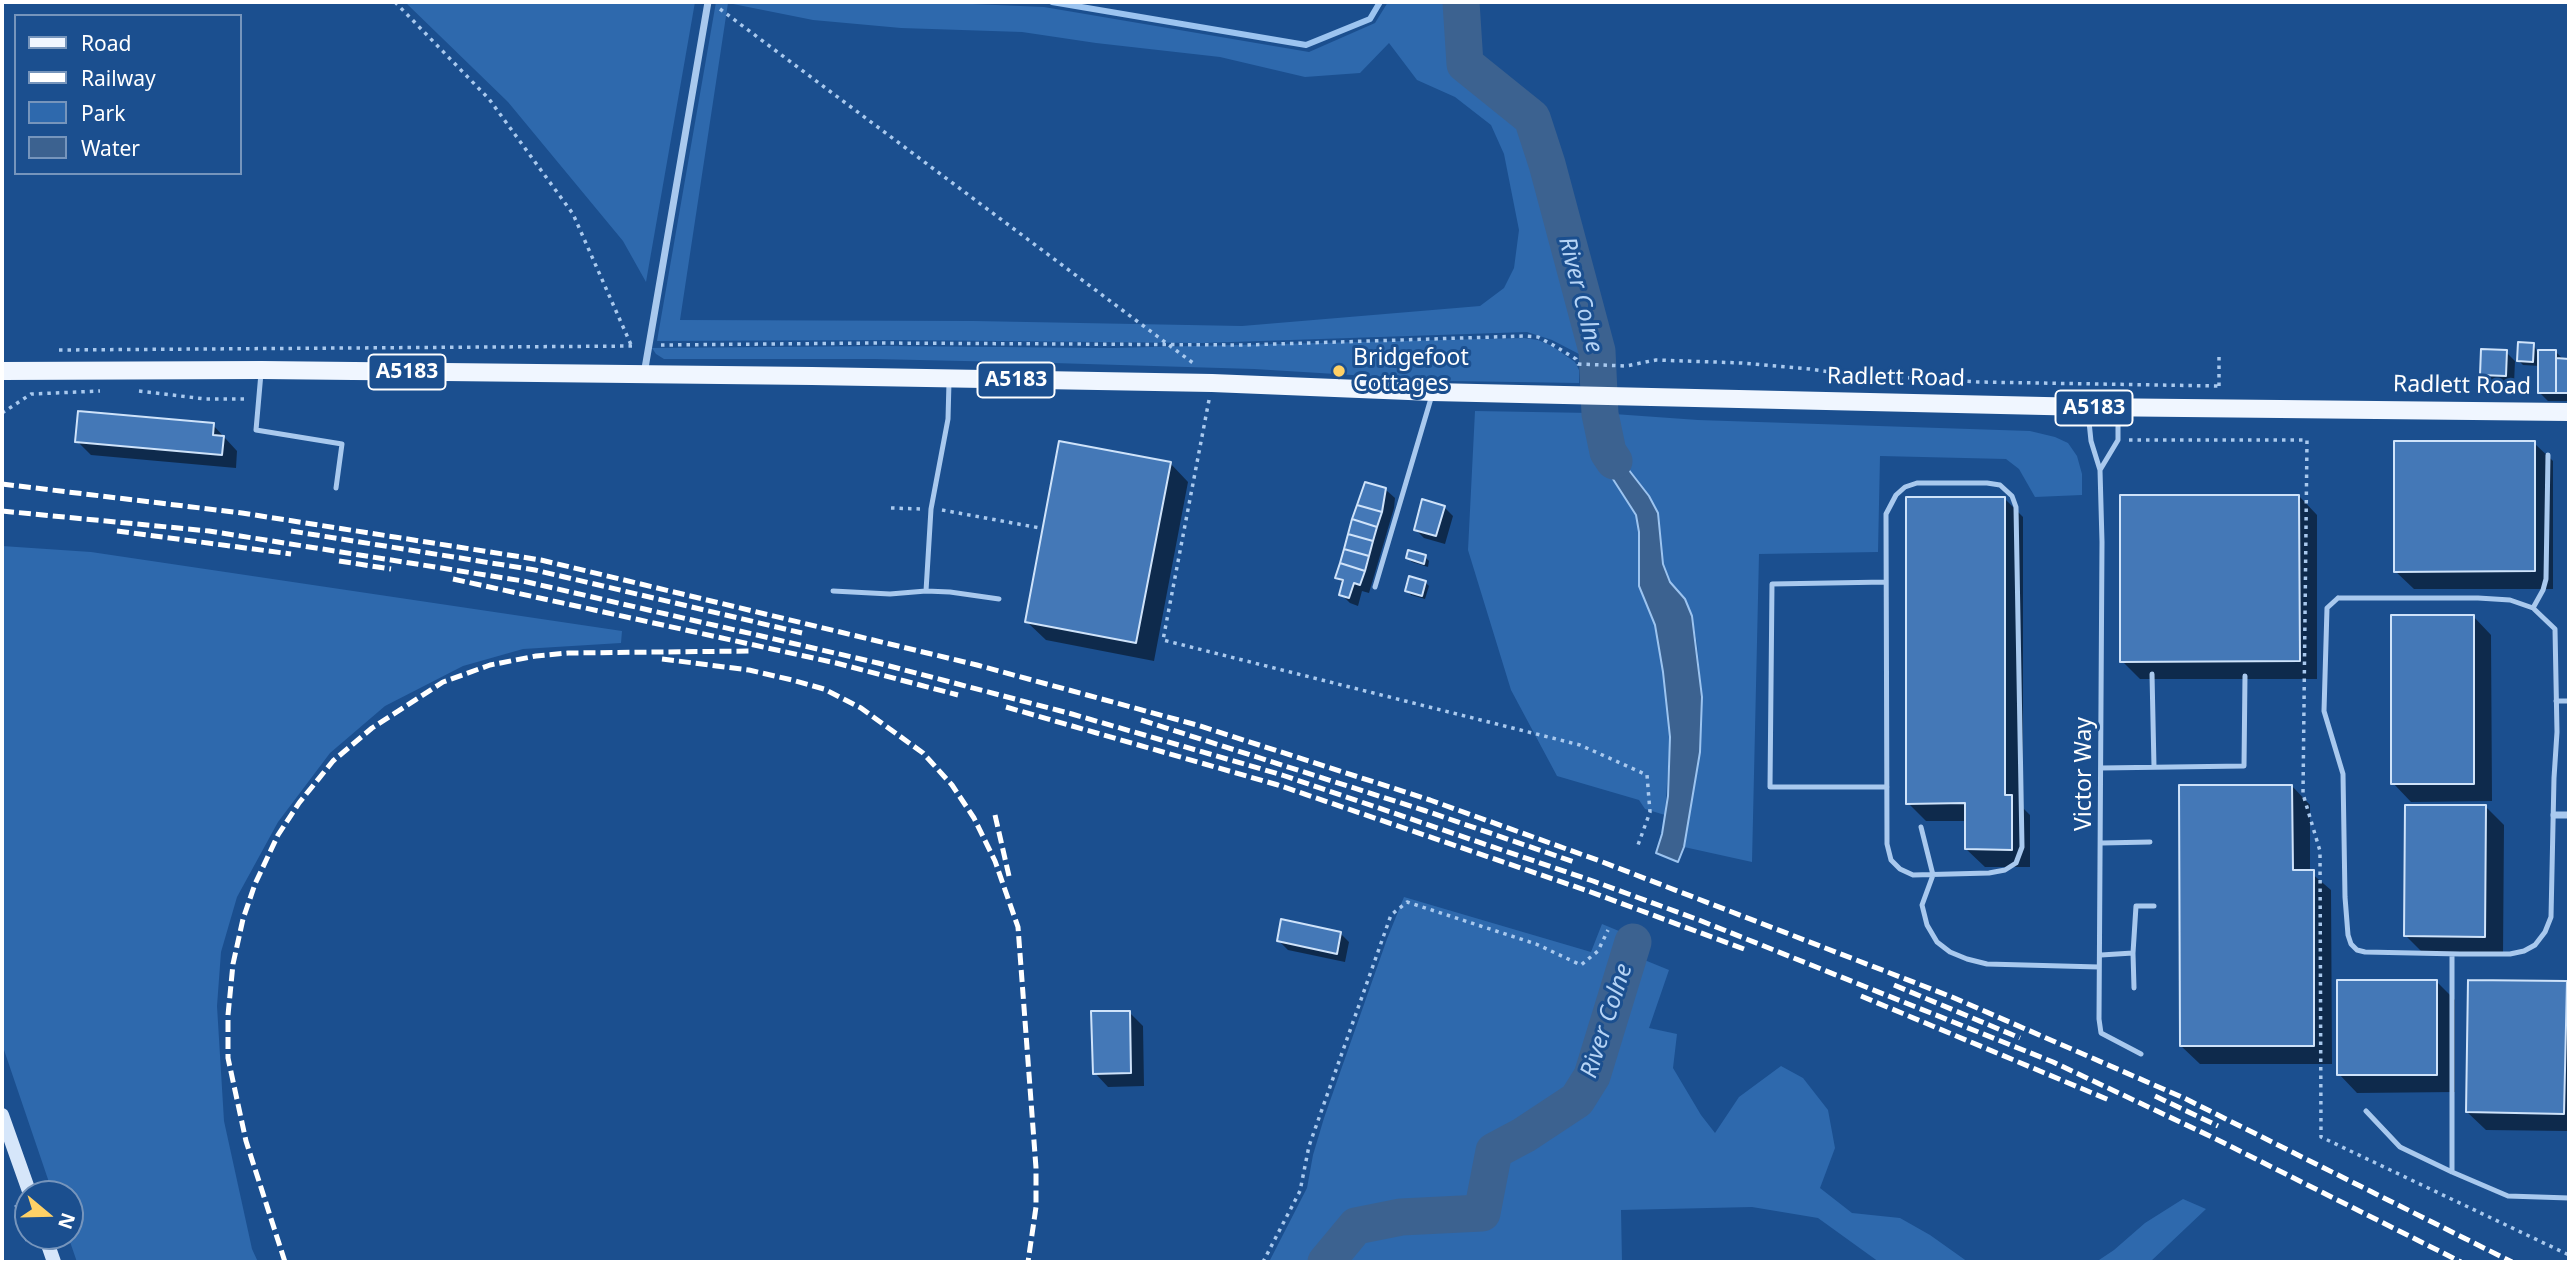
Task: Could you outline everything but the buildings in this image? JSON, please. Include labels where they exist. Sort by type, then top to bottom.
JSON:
[{"type":"main road","name":"A5183","points":[[2,372],[262,370],[1217,384]]},
{"type":"main road","name":"Radlett Road","points":[[1217,384],[2088,408],[2569,412]]},
{"type":"main road","points":[[2,1115],[25,1180]]},
{"type":"street","points":[[644,375],[709,2]]},
{"type":"street","points":[[2554,815],[2569,815]]},
{"type":"lane","points":[[262,370],[256,430],[342,444],[336,488]]},
{"type":"lane","points":[[926,591],[931,509],[948,419],[949,378]]},
{"type":"lane","points":[[1376,587],[1433,392]]},
{"type":"lane","name":"Victor Way","points":[[2088,408],[2091,441],[2100,470],[2101,1033],[2141,1054]]},
{"type":"lane","points":[[2100,470],[2118,440],[2118,408]]},
{"type":"lane","points":[[2533,608],[2546,579],[2548,455]]},
{"type":"lane","points":[[1917,483],[2000,485],[2012,496],[2016,507],[2022,847],[2016,863],[2005,870],[1933,875],[1913,875],[1900,869],[1891,860],[1887,845],[1887,787],[1886,514],[1896,495],[1905,487],[1917,483]]},
{"type":"lane","points":[[1886,582],[1772,584],[1770,787],[1887,787]]},
{"type":"lane","points":[[833,591],[890,594],[950,592],[999,599]]},
{"type":"lane","points":[[2352,597],[2478,598],[2510,600],[2533,608],[2554,629],[2556,701],[2552,917],[2535,945],[2510,954],[2357,950],[2348,935],[2344,883],[2343,774],[2324,711],[2328,608],[2338,598],[2352,597]]},
{"type":"lane","points":[[2152,674],[2154,767]]},
{"type":"lane","points":[[2101,768],[2244,766],[2245,677]]},
{"type":"lane","points":[[2556,701],[2569,701]]},
{"type":"lane","points":[[1921,827],[1933,875],[1922,905],[1927,925],[1937,942],[1950,952],[1987,964],[2099,967]]},
{"type":"lane","points":[[2102,843],[2150,842]]},
{"type":"lane","points":[[2134,988],[2136,906],[2154,906]]},
{"type":"lane","points":[[2101,955],[2133,953]]},
{"type":"lane","points":[[2452,954],[2452,1172]]},
{"type":"lane","points":[[2366,1111],[2400,1147],[2452,1172],[2508,1196],[2569,1198]]},
{"type":"path","points":[[395,2],[489,99],[573,214],[644,375]]},
{"type":"path","points":[[709,2],[1169,345],[1217,384],[1163,640],[1580,745],[1647,775],[1650,812],[1638,845]]},
{"type":"path","points":[[58,350],[878,343],[1169,345],[1524,335],[1538,337],[1553,345],[1576,359],[1578,364],[1626,366],[1656,360],[1717,362],[1845,374],[1978,382],[2219,386]]},
{"type":"path","points":[[2219,357],[2220,408]]},
{"type":"path","points":[[131,390],[205,399],[259,399]]},
{"type":"path","points":[[2,413],[31,394],[106,391]]},
{"type":"path","points":[[2118,440],[2307,440],[2303,793],[2320,851],[2321,1138],[2569,1255]]},
{"type":"path","points":[[891,508],[931,509],[1040,528]]},
{"type":"path","points":[[1263,1262],[1300,1191],[1309,1146],[1391,915],[1407,902],[1536,944],[1581,965],[1598,951],[1608,930]]},
{"type":"green space","points":[[405,2],[695,2],[646,282],[623,241],[508,102]]},
{"type":"green space","points":[[716,2],[925,2],[1044,7],[1309,52],[1375,23],[1388,2],[1456,2],[1460,69],[1531,123],[1590,354],[1579,354],[1552,340],[1527,332],[1202,343],[657,341]],"holes":[[[728,3],[813,20],[901,28],[1022,32],[1220,57],[1305,77],[1360,73],[1389,43],[1417,80],[1455,97],[1491,125],[1504,154],[1519,230],[1514,268],[1504,288],[1480,306],[1242,326],[974,321],[680,320]]]},
{"type":"green space","points":[[1524,338],[1552,346],[1575,362],[1579,370],[1579,383],[1450,381],[1254,369],[1053,363],[874,359],[664,359],[652,348],[1112,348]]},
{"type":"green space","points":[[1475,411],[1592,413],[1594,437],[1602,462],[1636,515],[1639,532],[1639,586],[1655,625],[1670,737],[1665,815],[1645,809],[1639,800],[1557,776],[1511,690],[1468,550]]},
{"type":"green space","points":[[1614,414],[1698,420],[2030,431],[2068,443],[2077,456],[2082,474],[2082,495],[2035,497],[2019,469],[2006,459],[1880,456],[1878,552],[1759,554],[1752,862],[1684,847],[1700,752],[1702,697],[1697,644],[1692,616],[1685,599],[1670,582],[1663,564],[1658,513],[1649,496],[1625,465],[1613,429]]},
{"type":"green space","points":[[2,546],[91,552],[622,631],[621,643],[523,649],[463,666],[385,706],[330,753],[278,822],[237,897],[221,952],[217,1006],[224,1121],[252,1249],[258,1262],[77,1262],[73,1250],[84,1250],[84,1180],[48,1180],[2,1044]]},
{"type":"green space","points":[[1404,897],[1591,952],[1602,924],[1648,943],[1642,959],[1669,970],[1649,1028],[1677,1034],[1673,1068],[1715,1133],[1739,1097],[1781,1066],[1803,1078],[1828,1110],[1835,1148],[1820,1188],[1852,1213],[1900,1218],[1968,1262],[1879,1262],[1818,1218],[1752,1207],[1621,1210],[1622,1262],[1339,1262],[1359,1237],[1352,1226],[1320,1262],[1269,1262],[1307,1188],[1324,1118]]},
{"type":"green space","points":[[2183,1199],[2206,1209],[2150,1262],[2096,1262],[2145,1223]]},
{"type":"water","points":[[1592,413],[1614,414],[1613,429],[1625,465],[1649,496],[1658,513],[1663,564],[1670,582],[1685,599],[1692,616],[1702,697],[1700,752],[1684,847],[1678,862],[1656,853],[1668,796],[1670,737],[1655,625],[1639,586],[1639,532],[1636,515],[1602,462],[1594,437]]},
{"type":"waterway","points":[[1052,2],[1306,45],[1370,19],[1380,2]]},
{"type":"waterway","name":"River Colne","points":[[1461,2],[1465,64],[1532,118],[1597,351],[1600,414],[1608,452],[1614,461]]},
{"type":"waterway","name":"River Colne","points":[[1326,1262],[1356,1226],[1401,1217],[1482,1213],[1494,1151],[1577,1100],[1592,1076],[1633,942]]},
{"type":"railway","points":[[2,484],[242,513],[541,560],[977,665],[1197,725],[1430,800],[1600,861],[1952,997],[2184,1098],[2512,1262]]},
{"type":"railway","points":[[2,511],[209,531],[523,581],[878,663],[1072,714],[1282,775],[1699,920],[2053,1062],[2214,1138],[2461,1262]]},
{"type":"railway","points":[[117,531],[291,554]]},
{"type":"railway","points":[[291,531],[535,570],[802,633]]},
{"type":"railway","points":[[339,561],[391,569]]},
{"type":"railway","points":[[453,579],[836,663],[958,695]]},
{"type":"railway","points":[[285,1262],[246,1141],[228,1058],[228,1015],[233,964],[243,919],[255,884],[278,835],[299,803],[333,761],[372,728],[443,682],[490,665],[568,653],[750,651]]},
{"type":"railway","points":[[662,659],[749,670],[824,689],[861,708],[923,753],[952,785],[974,818],[995,861],[1018,927],[1036,1168],[1036,1207],[1028,1262]]},
{"type":"railway","points":[[1006,707],[1278,785],[1588,891],[1744,949]]},
{"type":"railway","points":[[1141,720],[1426,811],[1577,863]]},
{"type":"railway","points":[[995,815],[1009,876]]},
{"type":"railway","points":[[1894,985],[2020,1038]]},
{"type":"railway","points":[[1861,996],[2109,1100]]},
{"type":"railway","points":[[2155,1096],[2218,1126]]},
{"type":"place","name":"Bridgefoot Cottages","points":[[1339,371]]}]
